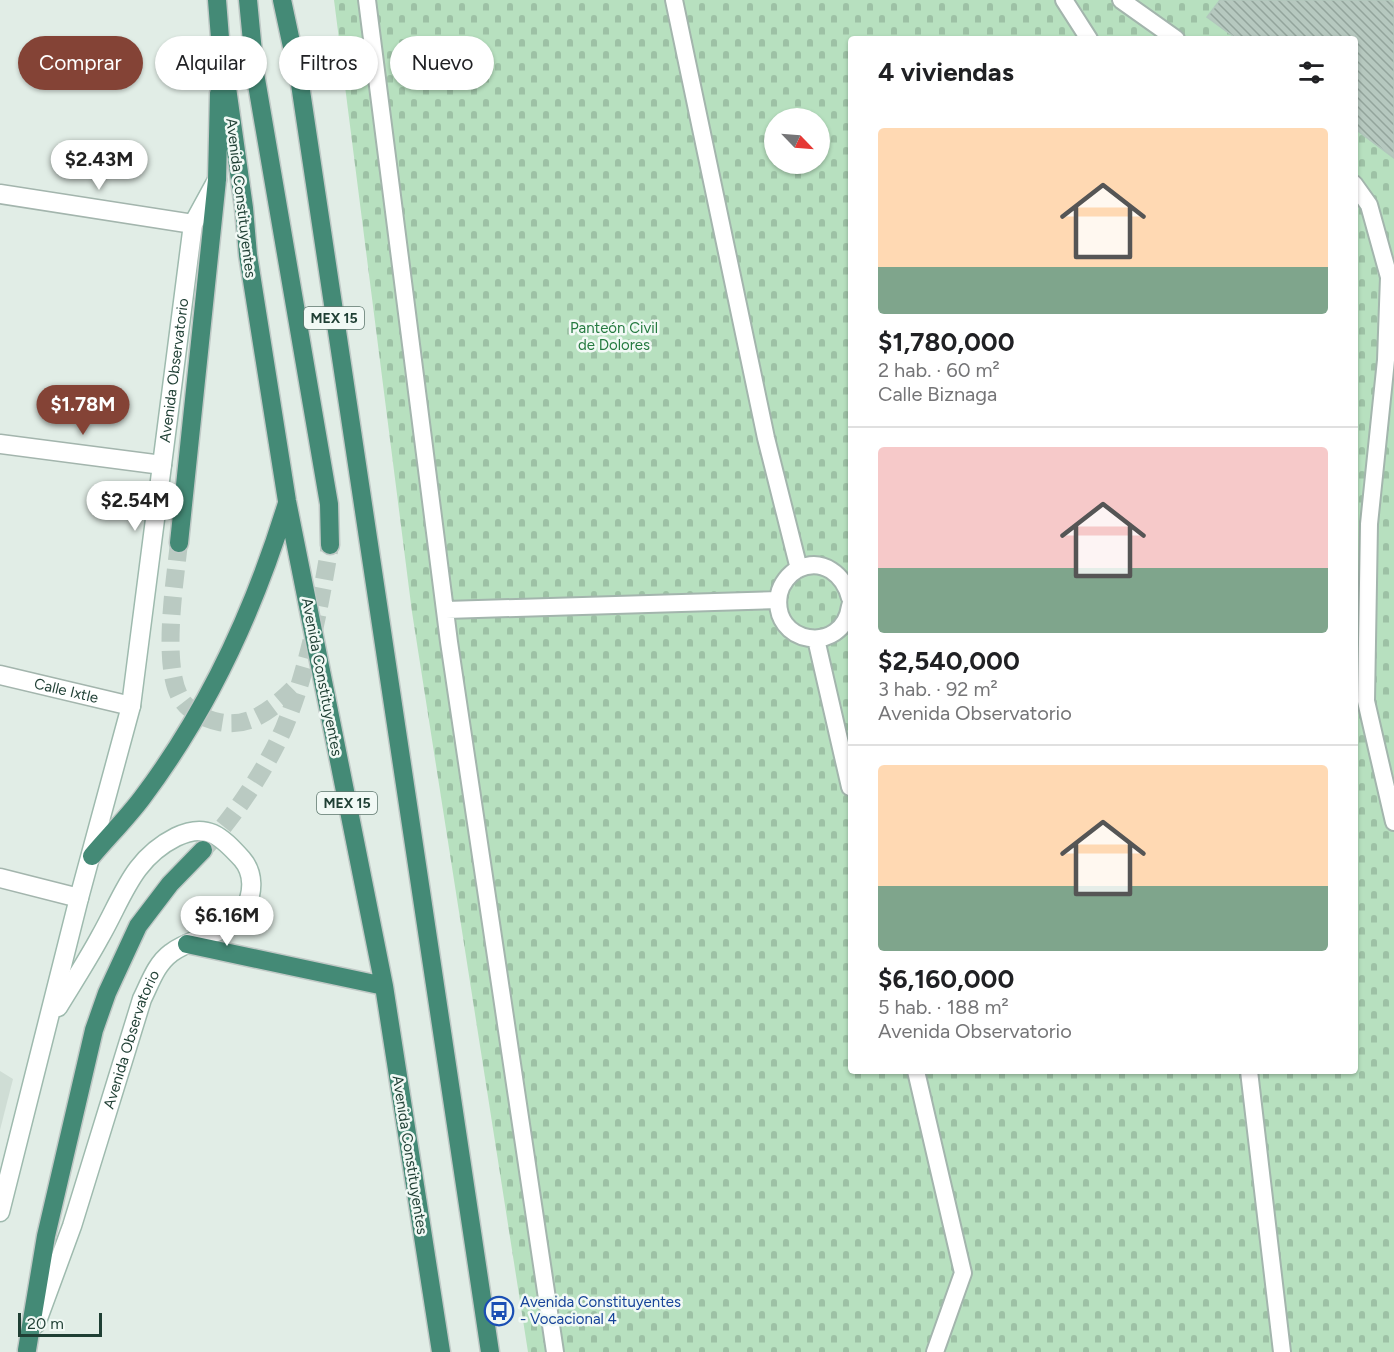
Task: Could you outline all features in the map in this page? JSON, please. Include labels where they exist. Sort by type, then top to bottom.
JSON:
[{"type":"highway","name":"Avenida Constituyentes","points":[[217,0],[220,36]]},
{"type":"highway","points":[[248,0],[255,73],[329,504],[330,545]]},
{"type":"highway","name":"MEX 15","points":[[282,0],[300,84],[366,537],[490,1352]]},
{"type":"highway","points":[[179,543],[217,180],[219,90]]},
{"type":"highway","name":"Avenida Constituyentes","points":[[227,90],[244,208],[248,255],[287,501],[384,986],[441,1352]]},
{"type":"highway","points":[[92,856],[141,799],[177,748],[222,669],[270,560],[287,501]]},
{"type":"highway","points":[[27,1351],[46,1236],[94,1030],[107,993],[138,926],[170,884],[203,850]]},
{"type":"highway","points":[[186,944],[384,986]]},
{"type":"main road","name":"Avenida Observatorio","points":[[0,1212],[79,898],[131,706],[193,224],[217,180]]},
{"type":"main road","points":[[0,194],[193,224]]},
{"type":"main road","points":[[0,444],[162,465]]},
{"type":"main road","name":"Calle Ixtle","points":[[0,675],[131,706]]},
{"type":"main road","name":"Avenida Observatorio","points":[[27,1351],[72,1226],[142,999],[159,964],[171,952],[237,920],[245,909],[252,881],[249,867],[225,840],[202,830],[190,830],[161,845],[146,858],[134,873],[100,937],[48,1024]]},
{"type":"main road","points":[[0,878],[79,898]]},
{"type":"lane","points":[[367,0],[446,610],[555,1352]]},
{"type":"lane","points":[[674,0],[766,438],[799,569]]},
{"type":"lane","points":[[1064,0],[1087,36]]},
{"type":"lane","points":[[1121,0],[1172,36]]},
{"type":"lane","points":[[1358,189],[1369,205],[1389,277],[1386,360],[1369,524],[1366,701],[1394,822]]},
{"type":"lane","points":[[848,586],[839,575],[827,567],[813,565],[799,569],[787,578],[780,590],[778,600],[781,618],[790,630],[802,637],[816,639],[830,635],[842,627],[848,617]]},
{"type":"lane","points":[[446,610],[778,600]]},
{"type":"lane","points":[[816,639],[848,779]]},
{"type":"lane","points":[[917,1074],[963,1274],[935,1352]]},
{"type":"lane","points":[[1249,1074],[1282,1352]]},
{"type":"shaded area","points":[[0,1071],[13,1079],[0,1130]]},
{"type":"green space","name":"Panteón Civil de Dolores","points":[[334,0],[1394,0],[1394,1352],[528,1352],[412,612],[345,90],[378,90],[378,36],[339,36]]},
{"type":"building","points":[[1220,0],[1390,0],[1394,3],[1394,158],[1358,131],[1358,36],[1233,36],[1207,17]]},
{"type":"tunnel","points":[[179,543],[171,645],[175,684],[184,704],[208,719],[219,722],[241,722],[261,715],[295,687]]},
{"type":"tunnel","points":[[206,847],[250,790],[284,728],[306,661],[330,545]]},
{"type":"place","name":"Avenida Constituyentes - Vocacional 4","points":[[499,1311]]}]
